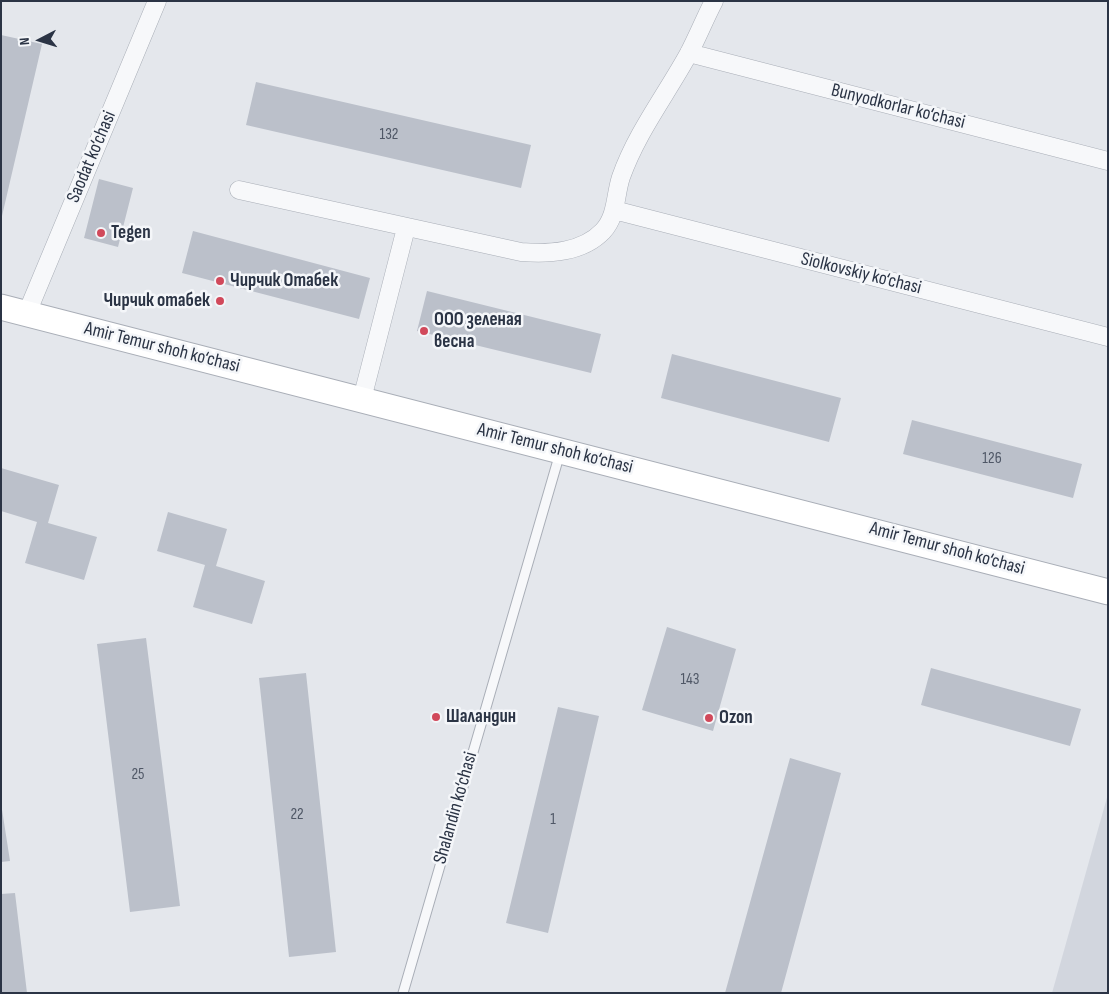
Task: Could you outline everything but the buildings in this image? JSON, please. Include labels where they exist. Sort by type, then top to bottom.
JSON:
[{"type":"main road","name":"Amir Temur shoh ko‘chasi","points":[[1,307],[1108,592]]},
{"type":"street","name":"Saodat ko‘chasi","points":[[26,313],[158,1]]},
{"type":"street","points":[[239,190],[521,252],[544,253],[572,250],[603,231],[612,217],[621,179],[637,140],[689,53],[714,1]]},
{"type":"street","name":"Bunyodkorlar ko‘chasi","points":[[689,53],[1108,161]]},
{"type":"street","name":"Siolkovskiy ko‘chasi","points":[[614,210],[1108,337]]},
{"type":"street","points":[[362,399],[406,228]]},
{"type":"lane","name":"Shalandin ko‘chasi","points":[[403,993],[560,450]]},
{"type":"shaded area","points":[[1108,794],[1108,993],[1052,993]]},
{"type":"place","name":"Tegen","points":[[101,233]]},
{"type":"place","name":"Чирчик Отабек","points":[[220,281]]},
{"type":"place","name":"Чирчик отабек","points":[[220,301]]},
{"type":"place","name":"ООО зеленая весна","points":[[424,331]]},
{"type":"place","name":"Шаландин","points":[[436,717]]},
{"type":"place","name":"Ozon","points":[[709,718]]}]
